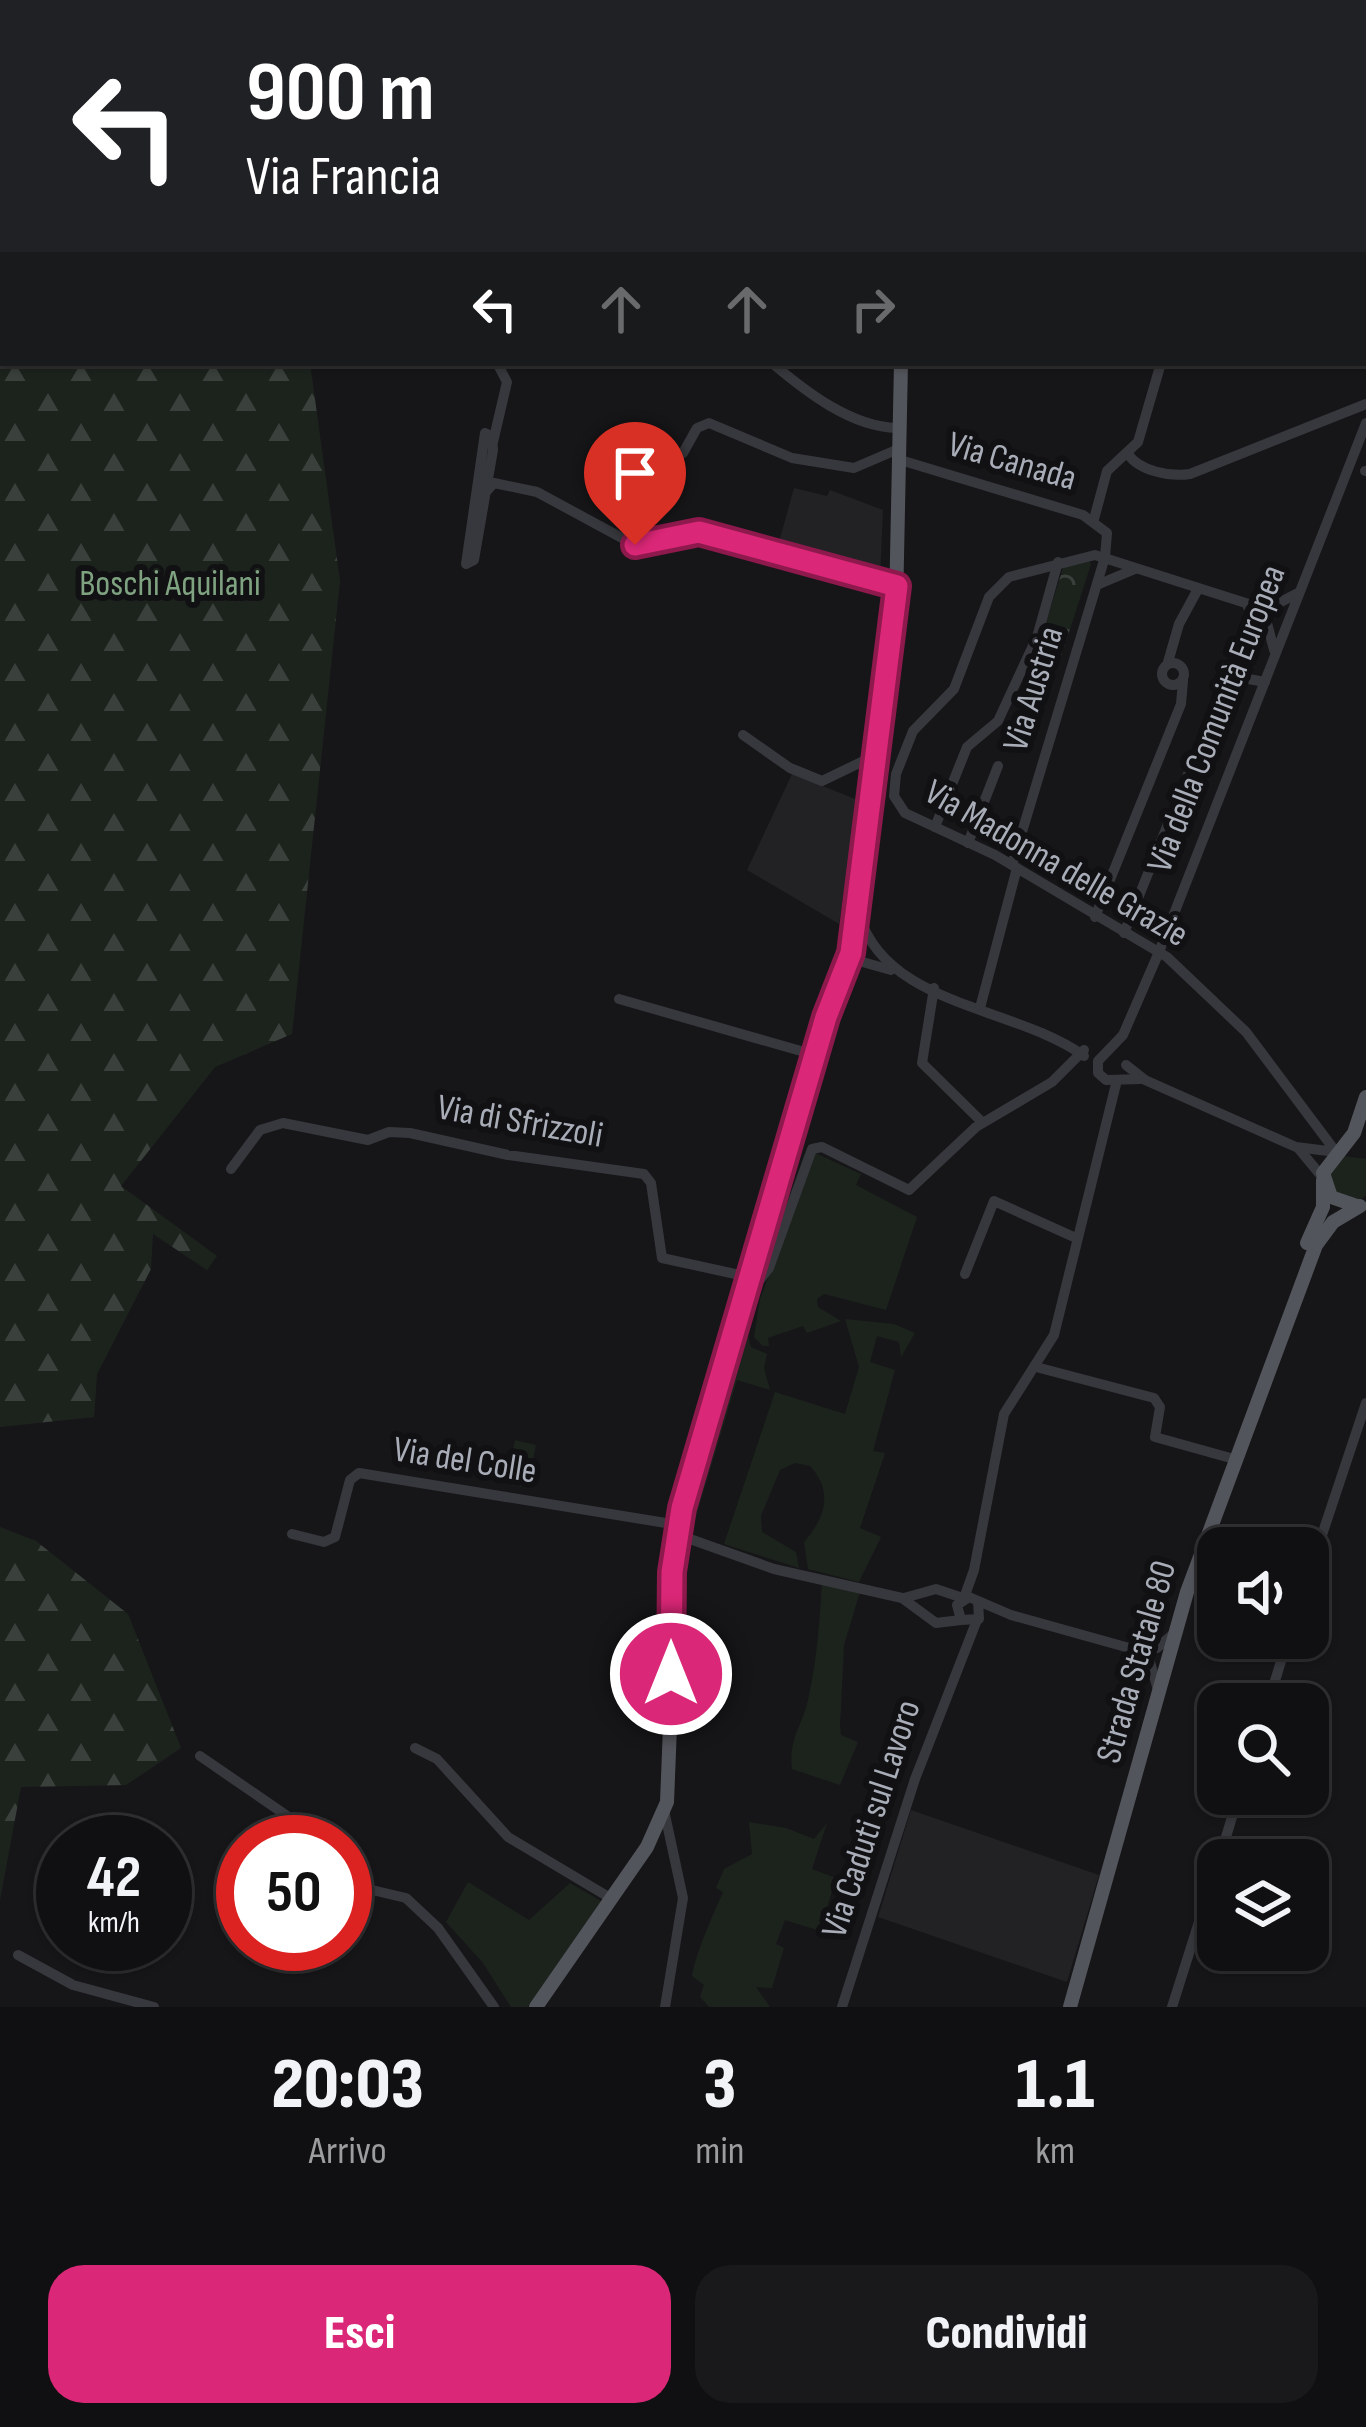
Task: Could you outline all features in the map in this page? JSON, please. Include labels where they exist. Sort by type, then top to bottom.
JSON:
[{"type":"main road","points":[[536,2007],[612,1899],[664,1810],[671,1766],[677,1529],[815,1055],[851,953],[858,911],[897,586],[901,366]]},
{"type":"main road","points":[[1336,1152],[1365,1145],[1364,1104]]},
{"type":"main road","points":[[1336,1152],[1354,1133],[1364,1104]]},
{"type":"main road","name":"Strada Statale 80","points":[[1279,1339],[1294,1276],[1323,1208],[1323,1179],[1336,1152]]},
{"type":"main road","points":[[1323,1179],[1336,1202],[1363,1204]]},
{"type":"main road","name":"Strada Statale 80","points":[[1070,2007],[1175,1630],[1234,1460],[1321,1236],[1363,1204]]},
{"type":"street","points":[[490,437],[480,439],[466,564],[474,560],[491,460],[490,437],[501,418],[507,382],[499,366]]},
{"type":"street","points":[[776,366],[814,397],[869,423],[897,428]]},
{"type":"street","points":[[1094,519],[1107,471],[1138,442],[1160,366]]},
{"type":"street","points":[[1128,454],[1139,465],[1173,476],[1190,474],[1366,404]]},
{"type":"street","points":[[683,453],[698,428],[709,423],[792,458],[847,467],[897,454]]},
{"type":"street","name":"Via della Comunità Europea","points":[[1107,1053],[1123,1035],[1159,952],[1366,423]]},
{"type":"street","name":"Via Canada","points":[[897,454],[1094,519],[1106,530]]},
{"type":"street","points":[[491,460],[496,475],[550,498],[635,545],[699,532],[897,586]]},
{"type":"street","points":[[485,493],[494,483],[510,483]]},
{"type":"street","name":"Via Austria","points":[[980,1008],[1005,930],[1014,867],[1105,557],[1106,530]]},
{"type":"street","points":[[875,778],[894,781],[916,726],[954,689],[993,591],[1009,578],[1058,562],[1105,557],[1289,619]]},
{"type":"street","points":[[935,827],[968,747],[998,721],[1036,638],[1058,562]]},
{"type":"street","points":[[1096,585],[1138,568]]},
{"type":"street","points":[[1183,680],[1174,686],[1163,681],[1198,589]]},
{"type":"street","points":[[1262,611],[1298,593]]},
{"type":"street","points":[[1262,611],[1274,660]]},
{"type":"street","points":[[1095,917],[1181,704],[1183,680],[1173,658]]},
{"type":"street","points":[[1124,933],[1220,695],[1243,678],[1265,682]]},
{"type":"street","points":[[743,735],[822,781],[878,754]]},
{"type":"street","points":[[968,843],[998,766]]},
{"type":"street","name":"Via Madonna delle Grazie","points":[[894,781],[900,808],[1014,867],[1159,952],[1246,1033],[1336,1152]]},
{"type":"street","points":[[858,911],[878,963]]},
{"type":"street","points":[[851,953],[1070,1047],[1107,1053],[1145,1080],[1302,1148],[1336,1152]]},
{"type":"street","points":[[842,980],[854,970],[878,963]]},
{"type":"street","points":[[934,988],[922,1063],[982,1123]]},
{"type":"street","points":[[619,999],[815,1055]]},
{"type":"street","name":"Via della Comunità Europea","points":[[1123,1035],[1125,1062]]},
{"type":"street","points":[[749,1280],[759,1282],[769,1268],[812,1149],[822,1147],[906,1190],[982,1123],[1032,1096],[1083,1052]]},
{"type":"street","points":[[1083,1052],[1099,1074],[1106,1106]]},
{"type":"street","points":[[1099,1074],[1107,1053]]},
{"type":"street","points":[[978,1620],[974,1570],[1001,1425],[1013,1393],[1052,1340],[1106,1106],[1125,1062]]},
{"type":"street","points":[[1099,1074],[1145,1080]]},
{"type":"street","name":"Via di Sfrizzoli","points":[[231,1169],[260,1130],[283,1123],[368,1140],[389,1132],[410,1133],[508,1155],[644,1174],[651,1183],[662,1258],[749,1280]]},
{"type":"street","points":[[1302,1148],[1318,1145],[1321,1130]]},
{"type":"street","points":[[1302,1148],[1323,1179]]},
{"type":"street","points":[[964,1274],[994,1201],[1076,1238]]},
{"type":"street","points":[[1036,1366],[1154,1399],[1160,1407],[1155,1437],[1234,1460]]},
{"type":"street","points":[[1325,1527],[1366,1403]]},
{"type":"street","name":"Via del Colle","points":[[292,1534],[323,1542],[335,1538],[356,1473],[677,1529]]},
{"type":"street","points":[[677,1529],[766,1566],[902,1598],[936,1623],[1011,1615]]},
{"type":"street","name":"Via Caduti sul Lavoro","points":[[961,1651],[962,1621],[956,1610],[974,1570]]},
{"type":"street","points":[[902,1598],[939,1589],[1011,1615],[1135,1649],[1157,1648],[1175,1630]]},
{"type":"street","points":[[921,1610],[927,1592]]},
{"type":"street","name":"Via Caduti sul Lavoro","points":[[842,2007],[961,1651],[978,1620]]},
{"type":"street","points":[[1135,1649],[1148,1658],[1159,1690]]},
{"type":"street","points":[[416,1748],[437,1759],[508,1837],[612,1899]]},
{"type":"street","points":[[200,1756],[286,1815]]},
{"type":"street","points":[[664,1810],[683,1898],[665,2007]]},
{"type":"street","points":[[372,1890],[406,1898],[438,1928],[494,2007]]},
{"type":"street","points":[[1172,2007],[1197,1928]]},
{"type":"street","points":[[18,1955],[73,1985],[154,2007]]},
{"type":"shaded area","points":[[794,488],[827,496],[830,490],[883,510],[880,578],[779,542]]},
{"type":"shaded area","points":[[792,774],[858,800],[839,924],[747,870]]},
{"type":"shaded area","points":[[911,1810],[1099,1875],[1067,1982],[878,1917]]},
{"type":"green space","name":"Boschi Aquilani","points":[[0,366],[310,366],[340,581],[292,1034],[215,1067],[121,1186],[217,1256],[207,1270],[153,1234],[151,1269],[97,1374],[94,1417],[0,1427]]},
{"type":"green space","points":[[1086,555],[1091,564],[1061,657],[1038,648],[1065,562]]},
{"type":"green space","points":[[815,1153],[861,1174],[856,1185],[917,1217],[886,1310],[824,1294],[817,1299],[818,1307],[841,1321],[807,1333],[803,1326],[768,1338],[769,1346],[763,1346],[754,1337],[760,1299]]},
{"type":"green space","points":[[1344,1156],[1366,1159],[1366,1196],[1359,1200],[1335,1193],[1329,1176]]},
{"type":"green space","points":[[845,1319],[894,1324],[915,1333],[901,1357],[899,1342],[877,1336],[870,1362],[895,1370],[873,1451],[885,1453],[860,1528],[881,1537],[859,1582],[808,1569],[804,1542],[824,1505],[822,1485],[810,1466],[795,1463],[780,1470],[761,1516],[762,1532],[796,1552],[799,1568],[724,1544],[775,1392],[845,1414],[859,1367]]},
{"type":"green space","points":[[744,1321],[751,1347],[767,1354],[764,1368],[770,1390],[737,1380],[693,1526],[686,1517]]},
{"type":"green space","points":[[515,1440],[536,1445],[527,1488],[506,1484]]},
{"type":"green space","points":[[0,1527],[36,1541],[128,1614],[181,1748],[126,1785],[21,1787],[0,1900]]},
{"type":"green space","points":[[822,1581],[860,1592],[844,1645],[840,1726],[841,1735],[858,1742],[840,1785],[792,1769],[792,1748],[814,1667]]},
{"type":"green space","points":[[749,1822],[814,1839],[827,1823],[812,1869],[836,1878],[820,1931],[785,1920],[776,1944],[784,1948],[772,1988],[756,1987],[770,2007],[709,2007],[700,1997],[704,1985],[692,1976],[723,1892],[716,1888],[724,1869],[752,1854]]},
{"type":"green space","points":[[468,1882],[529,1920],[570,1883],[601,1901],[528,2007],[511,2007],[483,1963],[446,1922]]},
{"type":"route","points":[[635,545],[699,532],[897,586],[855,935],[826,1017],[682,1508],[672,1572],[671,1674]]}]
